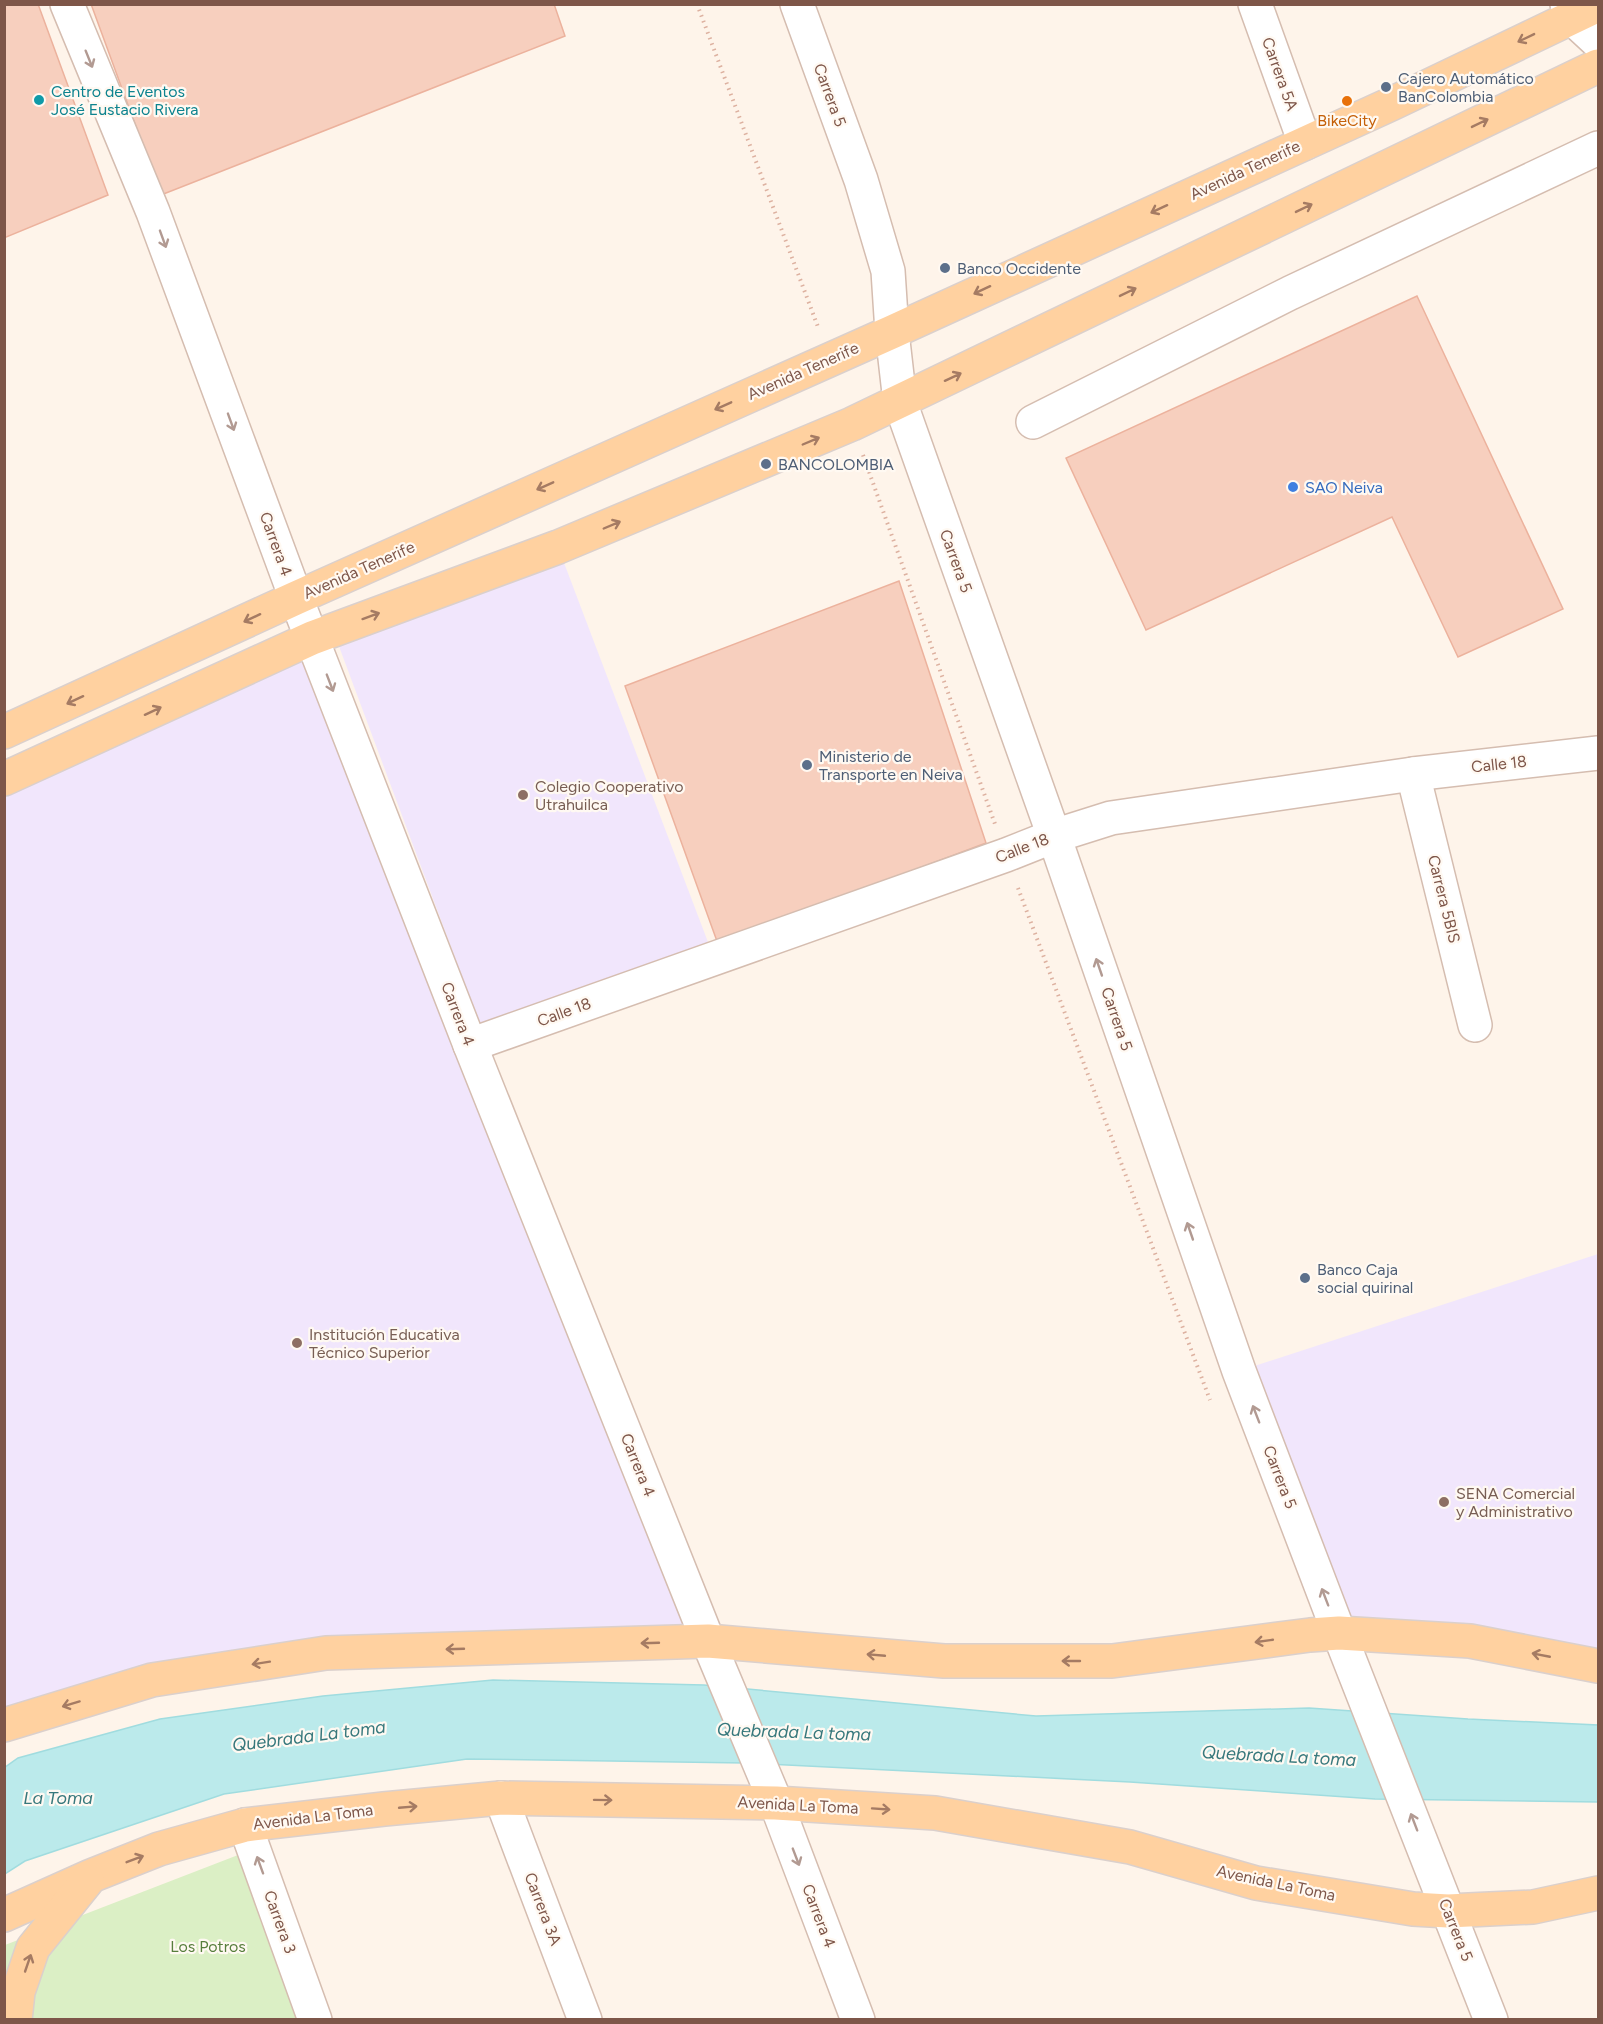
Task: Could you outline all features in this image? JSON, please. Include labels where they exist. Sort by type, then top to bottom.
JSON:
[{"type":"main road","name":"Avenida Tenerife","points":[[4,732],[296,598],[892,332],[1391,104],[1579,9]]},
{"type":"main road","points":[[4,778],[312,638],[558,548],[852,424],[1599,66]]},
{"type":"main road","points":[[4,1725],[152,1680],[326,1653],[708,1641],[944,1661],[1112,1661],[1339,1633],[1470,1641],[1599,1666]]},
{"type":"main road","name":"Avenida La Toma","points":[[4,1915],[159,1849],[245,1825],[501,1798],[776,1803],[935,1813],[1130,1847],[1257,1883],[1413,1909],[1448,1911],[1533,1907],[1599,1893]]},
{"type":"main road","points":[[15,2019],[18,1992],[33,1948],[91,1876]]},
{"type":"street","name":"Carrera 4","points":[[67,4],[153,212],[296,598],[470,1045],[708,1641],[776,1803],[858,2019]]},
{"type":"street","name":"Carrera 5","points":[[797,4],[861,180],[885,259],[900,402],[1054,836],[1239,1371],[1435,1876],[1488,2019]]},
{"type":"street","name":"Carrera 5A","points":[[1256,4],[1305,142]]},
{"type":"street","points":[[1579,9],[1599,42]]},
{"type":"street","points":[[1033,422],[1290,293],[1599,148]]},
{"type":"street","name":"Calle 18","points":[[470,1045],[1054,836],[1111,818],[1413,774],[1599,753]]},
{"type":"street","name":"Carrera 5BIS","points":[[1413,774],[1475,1025]]},
{"type":"street","name":"Carrera 3A","points":[[501,1798],[585,2019]]},
{"type":"street","name":"Carrera 3","points":[[245,1825],[315,2019]]},
{"type":"shaded area","name":"Colegio Cooperativo Utrahuilca","points":[[558,547],[711,950],[483,1033],[337,641]]},
{"type":"shaded area","name":"Institución Educativa Técnico Superior","points":[[312,638],[708,1641],[152,1680],[5,1740],[4,779]]},
{"type":"shaded area","name":"SENA Comercial y Administrativo","points":[[1598,1254],[1598,1666],[1339,1633],[1239,1371]]},
{"type":"green space","name":"Los Potros","points":[[251,1850],[313,2020],[5,2020],[5,1945]]},
{"type":"water","name":"La Toma","points":[[493,1680],[704,1685],[1036,1716],[1309,1708],[1598,1725],[1598,1802],[1375,1799],[1130,1782],[745,1763],[467,1759],[224,1794],[25,1861],[5,1874],[4,1768],[18,1758],[160,1719],[323,1696]]},
{"type":"building","name":"Centro de Eventos José Eustacio Rivera","points":[[4,4],[38,4],[108,195],[4,238]]},
{"type":"building","points":[[91,4],[554,4],[565,36],[161,195]]},
{"type":"building","name":"SAO Neiva","points":[[1417,296],[1563,609],[1458,657],[1392,517],[1146,630],[1066,458]]},
{"type":"building","name":"Ministerio de Transporte en Neiva","points":[[899,581],[986,843],[718,944],[625,686]]},
{"type":"place","name":"Cajero Automático BanColombia","points":[[1386,87]]},
{"type":"place","name":"Centro de Eventos José Eustacio Rivera","points":[[39,100]]},
{"type":"place","name":"BikeCity","points":[[1347,101]]},
{"type":"place","name":"Banco Occidente","points":[[945,268]]},
{"type":"place","name":"BANCOLOMBIA","points":[[766,464]]},
{"type":"place","name":"SAO Neiva","points":[[1293,487]]},
{"type":"place","name":"Ministerio de Transporte en Neiva","points":[[807,765]]},
{"type":"place","name":"Colegio Cooperativo Utrahuilca","points":[[523,795]]},
{"type":"place","name":"Banco Caja social quirinal","points":[[1305,1278]]},
{"type":"place","name":"Institución Educativa Técnico Superior","points":[[297,1343]]},
{"type":"place","name":"SENA Comercial y Administrativo","points":[[1444,1502]]},
{"type":"water label","name":"Quebrada La toma","points":[[794,1732]]},
{"type":"water label","name":"Quebrada La toma","points":[[309,1736]]},
{"type":"water label","name":"Quebrada La toma","points":[[1279,1756]]}]
